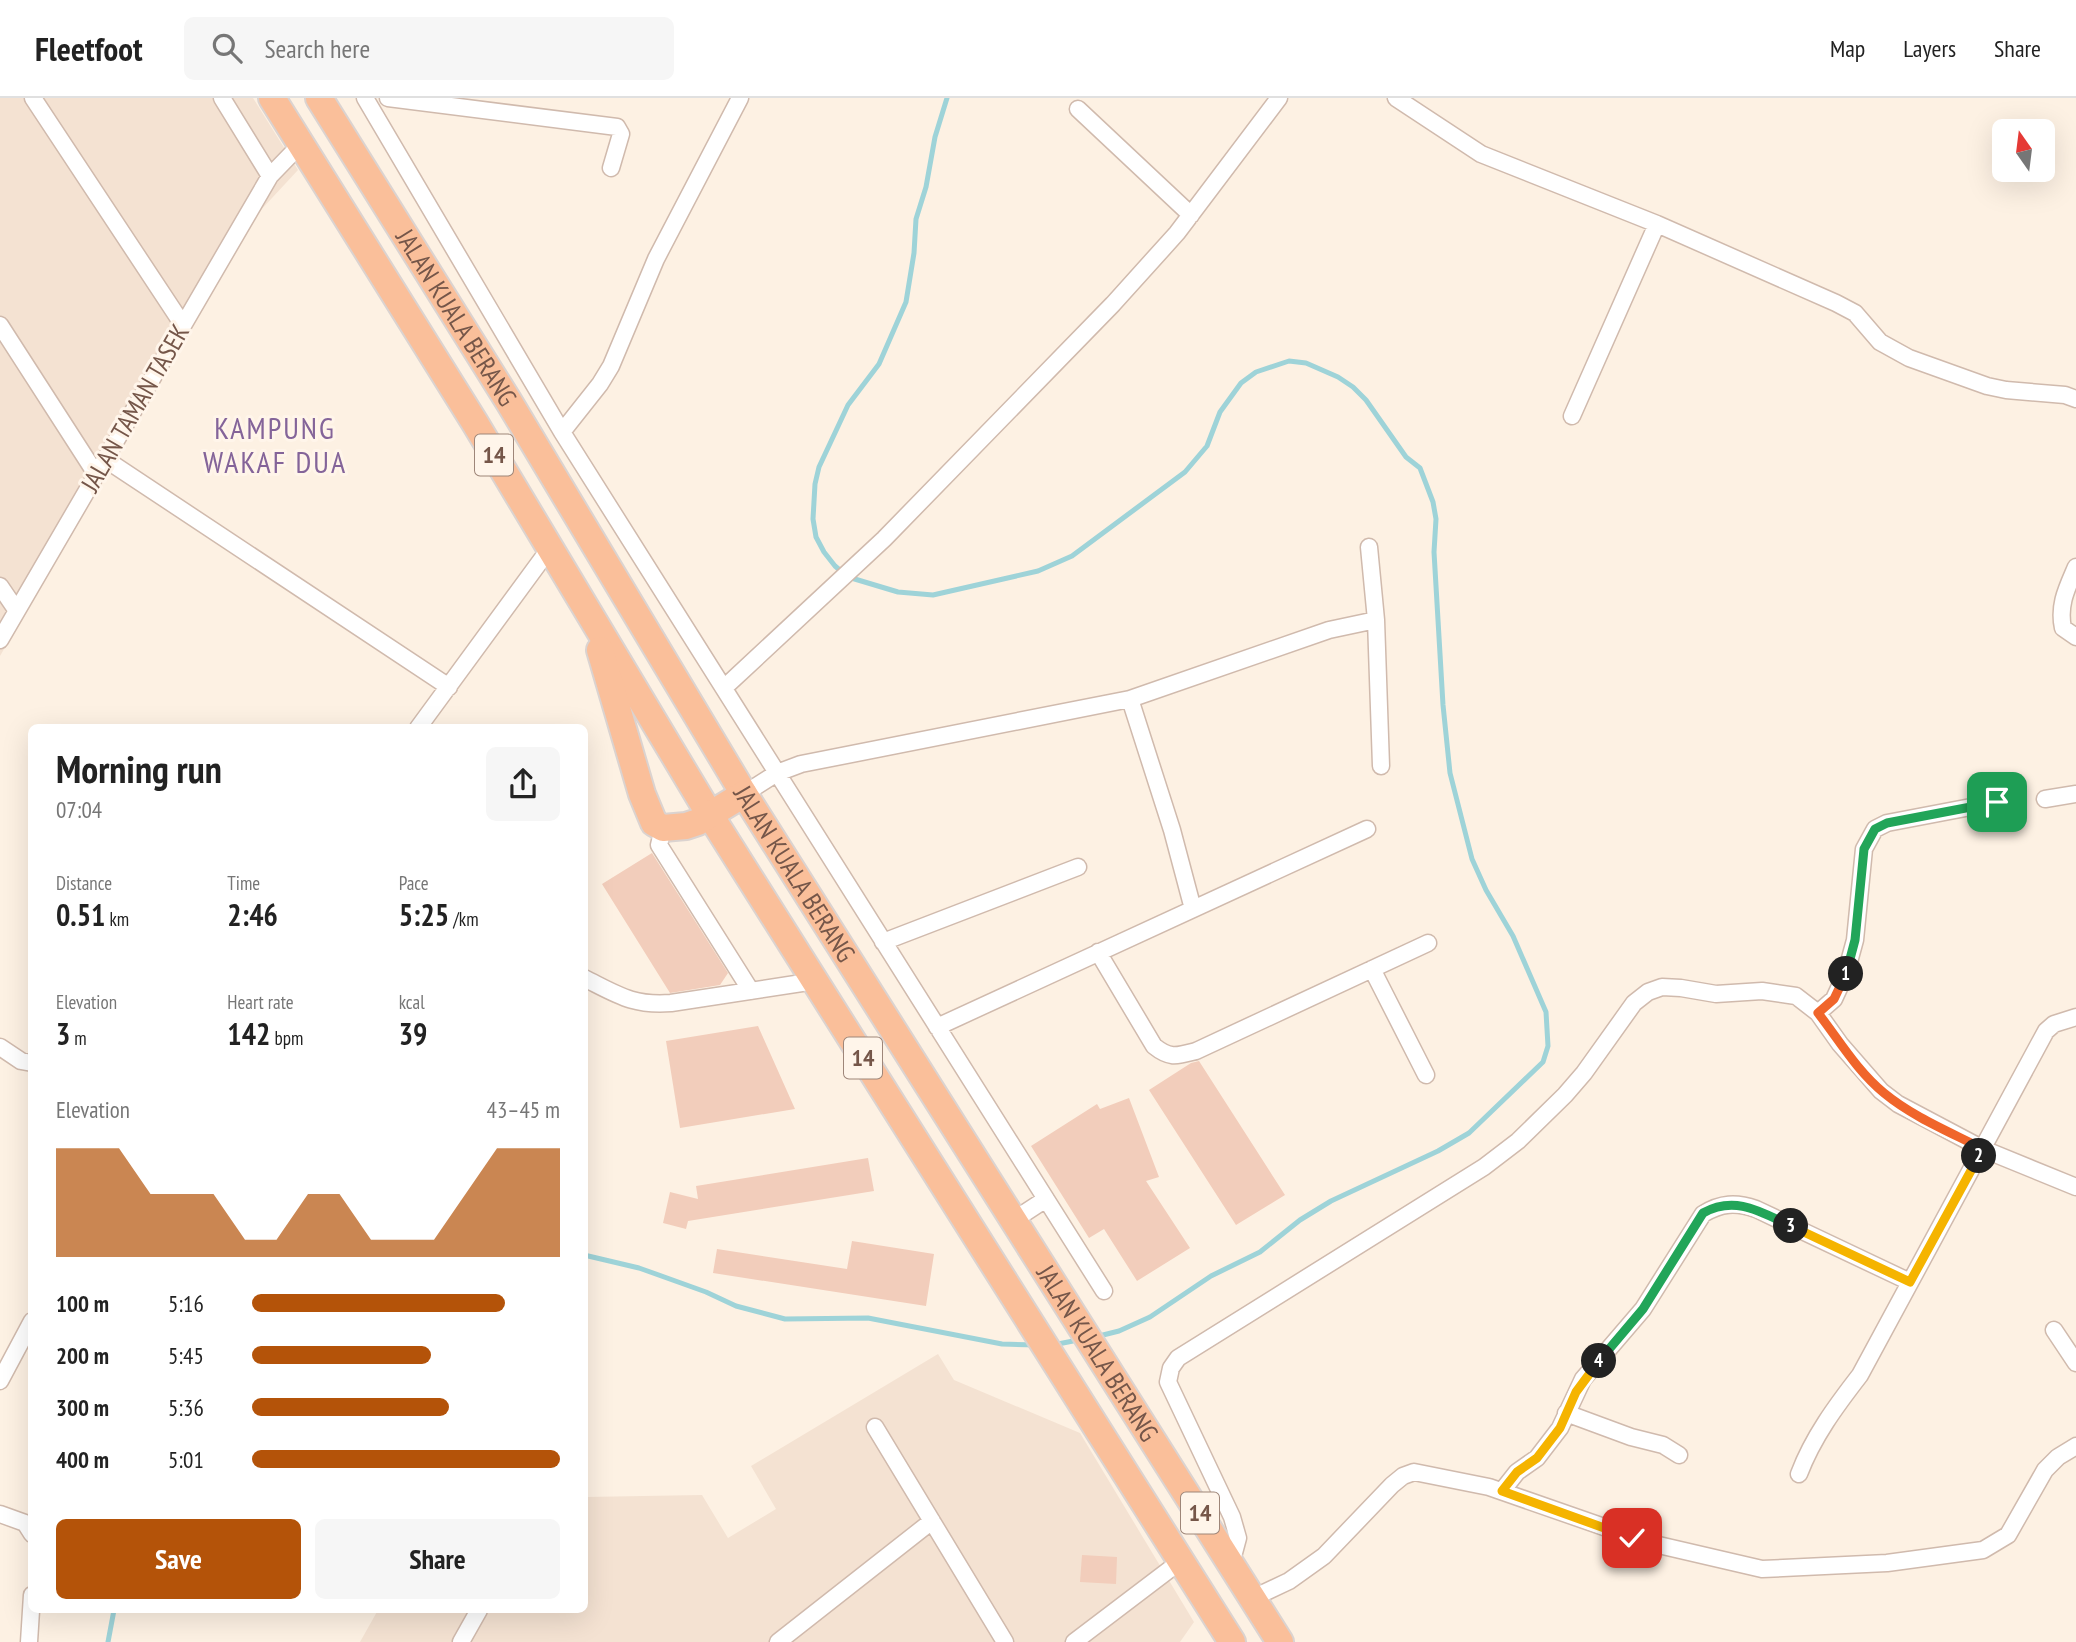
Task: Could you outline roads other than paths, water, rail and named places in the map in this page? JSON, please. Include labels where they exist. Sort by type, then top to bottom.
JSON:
[{"type":"highway","name":"JALAN KUALA BERANG","points":[[272,98],[475,423],[710,815],[1233,1642]]},
{"type":"highway","name":"JALAN KUALA BERANG","points":[[319,98],[509,402],[744,794],[1280,1642]]},
{"type":"highway","points":[[589,613],[647,809],[654,823],[663,828],[686,826],[744,794]]},
{"type":"street","points":[[33,98],[183,325]]},
{"type":"street","points":[[222,98],[270,176]]},
{"type":"street","points":[[365,98],[562,432],[1104,1291]]},
{"type":"street","points":[[388,98],[617,127],[621,134],[611,169]]},
{"type":"street","points":[[562,432],[611,366],[656,259],[740,98]]},
{"type":"street","points":[[725,687],[884,539],[1113,304],[1191,215],[1279,98]]},
{"type":"street","points":[[1396,98],[1481,154],[1657,224],[1836,303],[1855,313],[1880,342],[1909,358],[1987,386],[2065,395],[2076,399]]},
{"type":"street","points":[[1077,109],[1191,215]]},
{"type":"street","name":"JALAN TAMAN TASEK","points":[[0,640],[270,176],[301,144]]},
{"type":"street","points":[[1572,416],[1657,224]]},
{"type":"street","points":[[0,326],[96,474]]},
{"type":"street","points":[[105,459],[449,687]]},
{"type":"street","points":[[1369,547],[1376,620],[1381,766]]},
{"type":"street","points":[[421,724],[550,548]]},
{"type":"street","points":[[2076,567],[2062,601],[2061,616],[2063,628],[2076,637]]},
{"type":"street","points":[[0,586],[17,611]]},
{"type":"street","points":[[744,794],[776,774],[801,764],[1130,699],[1329,630],[1376,620]]},
{"type":"street","points":[[1130,699],[1172,830],[1193,909]]},
{"type":"street","points":[[1818,1013],[1834,999],[1846,973],[1855,940],[1864,849],[1875,829],[1887,823],[1997,802],[2012,791]]},
{"type":"street","points":[[2045,799],[2076,794]]},
{"type":"street","points":[[663,828],[660,845],[751,991]]},
{"type":"street","points":[[937,1027],[1367,829]]},
{"type":"street","points":[[883,942],[1077,867]]},
{"type":"street","points":[[1098,952],[1154,1046],[1166,1055],[1178,1056],[1196,1051],[1428,943]]},
{"type":"street","points":[[1372,969],[1426,1076]]},
{"type":"street","points":[[588,980],[634,1002],[648,1005],[815,981]]},
{"type":"street","points":[[1231,1564],[1238,1538],[1232,1517],[1168,1382],[1171,1368],[1178,1358],[1484,1167],[1509,1147],[1584,1073],[1634,1003],[1648,992],[1662,987],[1716,994],[1762,991],[1796,996],[1818,1013],[1840,1044],[1881,1091],[1913,1113],[1983,1149],[2076,1187]]},
{"type":"street","points":[[1799,1474],[1807,1453],[1860,1375],[2046,1031],[2054,1024],[2076,1017]]},
{"type":"street","points":[[0,1048],[28,1062]]},
{"type":"street","points":[[1014,1220],[1046,1199]]},
{"type":"street","points":[[1502,1491],[1517,1472],[1537,1458],[1560,1428],[1583,1379],[1643,1309],[1703,1213],[1727,1204],[1742,1204],[1910,1282]]},
{"type":"street","points":[[0,1381],[28,1328]]},
{"type":"street","points":[[2054,1330],[2076,1363]]},
{"type":"street","points":[[1566,1413],[1631,1437],[1663,1445],[1679,1455]]},
{"type":"street","points":[[875,1427],[1005,1642]]},
{"type":"street","points":[[1253,1598],[1289,1581],[1324,1556],[1392,1485],[1403,1476],[1414,1472],[1502,1491],[1632,1538],[1762,1569],[1887,1563],[1983,1549],[2008,1535],[2045,1470],[2058,1457],[2076,1446]]},
{"type":"street","points":[[0,1514],[25,1523],[28,1528]]},
{"type":"street","points":[[778,1642],[932,1521]]},
{"type":"street","points":[[1073,1642],[1182,1560]]},
{"type":"street","points":[[29,1642],[31,1613]]},
{"type":"street","points":[[461,1642],[477,1613]]},
{"type":"waterway","points":[[947,98],[916,219],[906,302],[879,364],[848,405],[819,467],[813,519],[816,537],[824,552],[848,577],[898,592],[933,595],[1038,571],[1072,556],[1185,472],[1207,446],[1220,412],[1241,383],[1256,372],[1289,361],[1306,363],[1338,377],[1366,400],[1406,457],[1420,468],[1433,502],[1436,519],[1434,552],[1443,705],[1450,773],[1472,859],[1486,890],[1513,936],[1546,1012],[1548,1046],[1543,1062],[1469,1133],[1438,1151],[1331,1201],[1300,1220],[1260,1252],[1211,1276],[1150,1317],[1119,1331],[1095,1337]]},
{"type":"waterway","points":[[588,1256],[639,1268],[736,1306],[785,1319],[868,1318],[1002,1344],[1037,1345]]},
{"type":"waterway","points":[[1053,1345],[1078,1340]]},
{"type":"waterway","points":[[108,1642],[113,1613]]},
{"type":"district","name":"KAMPUNG WAKAF DUA","points":[[275,446]]}]
